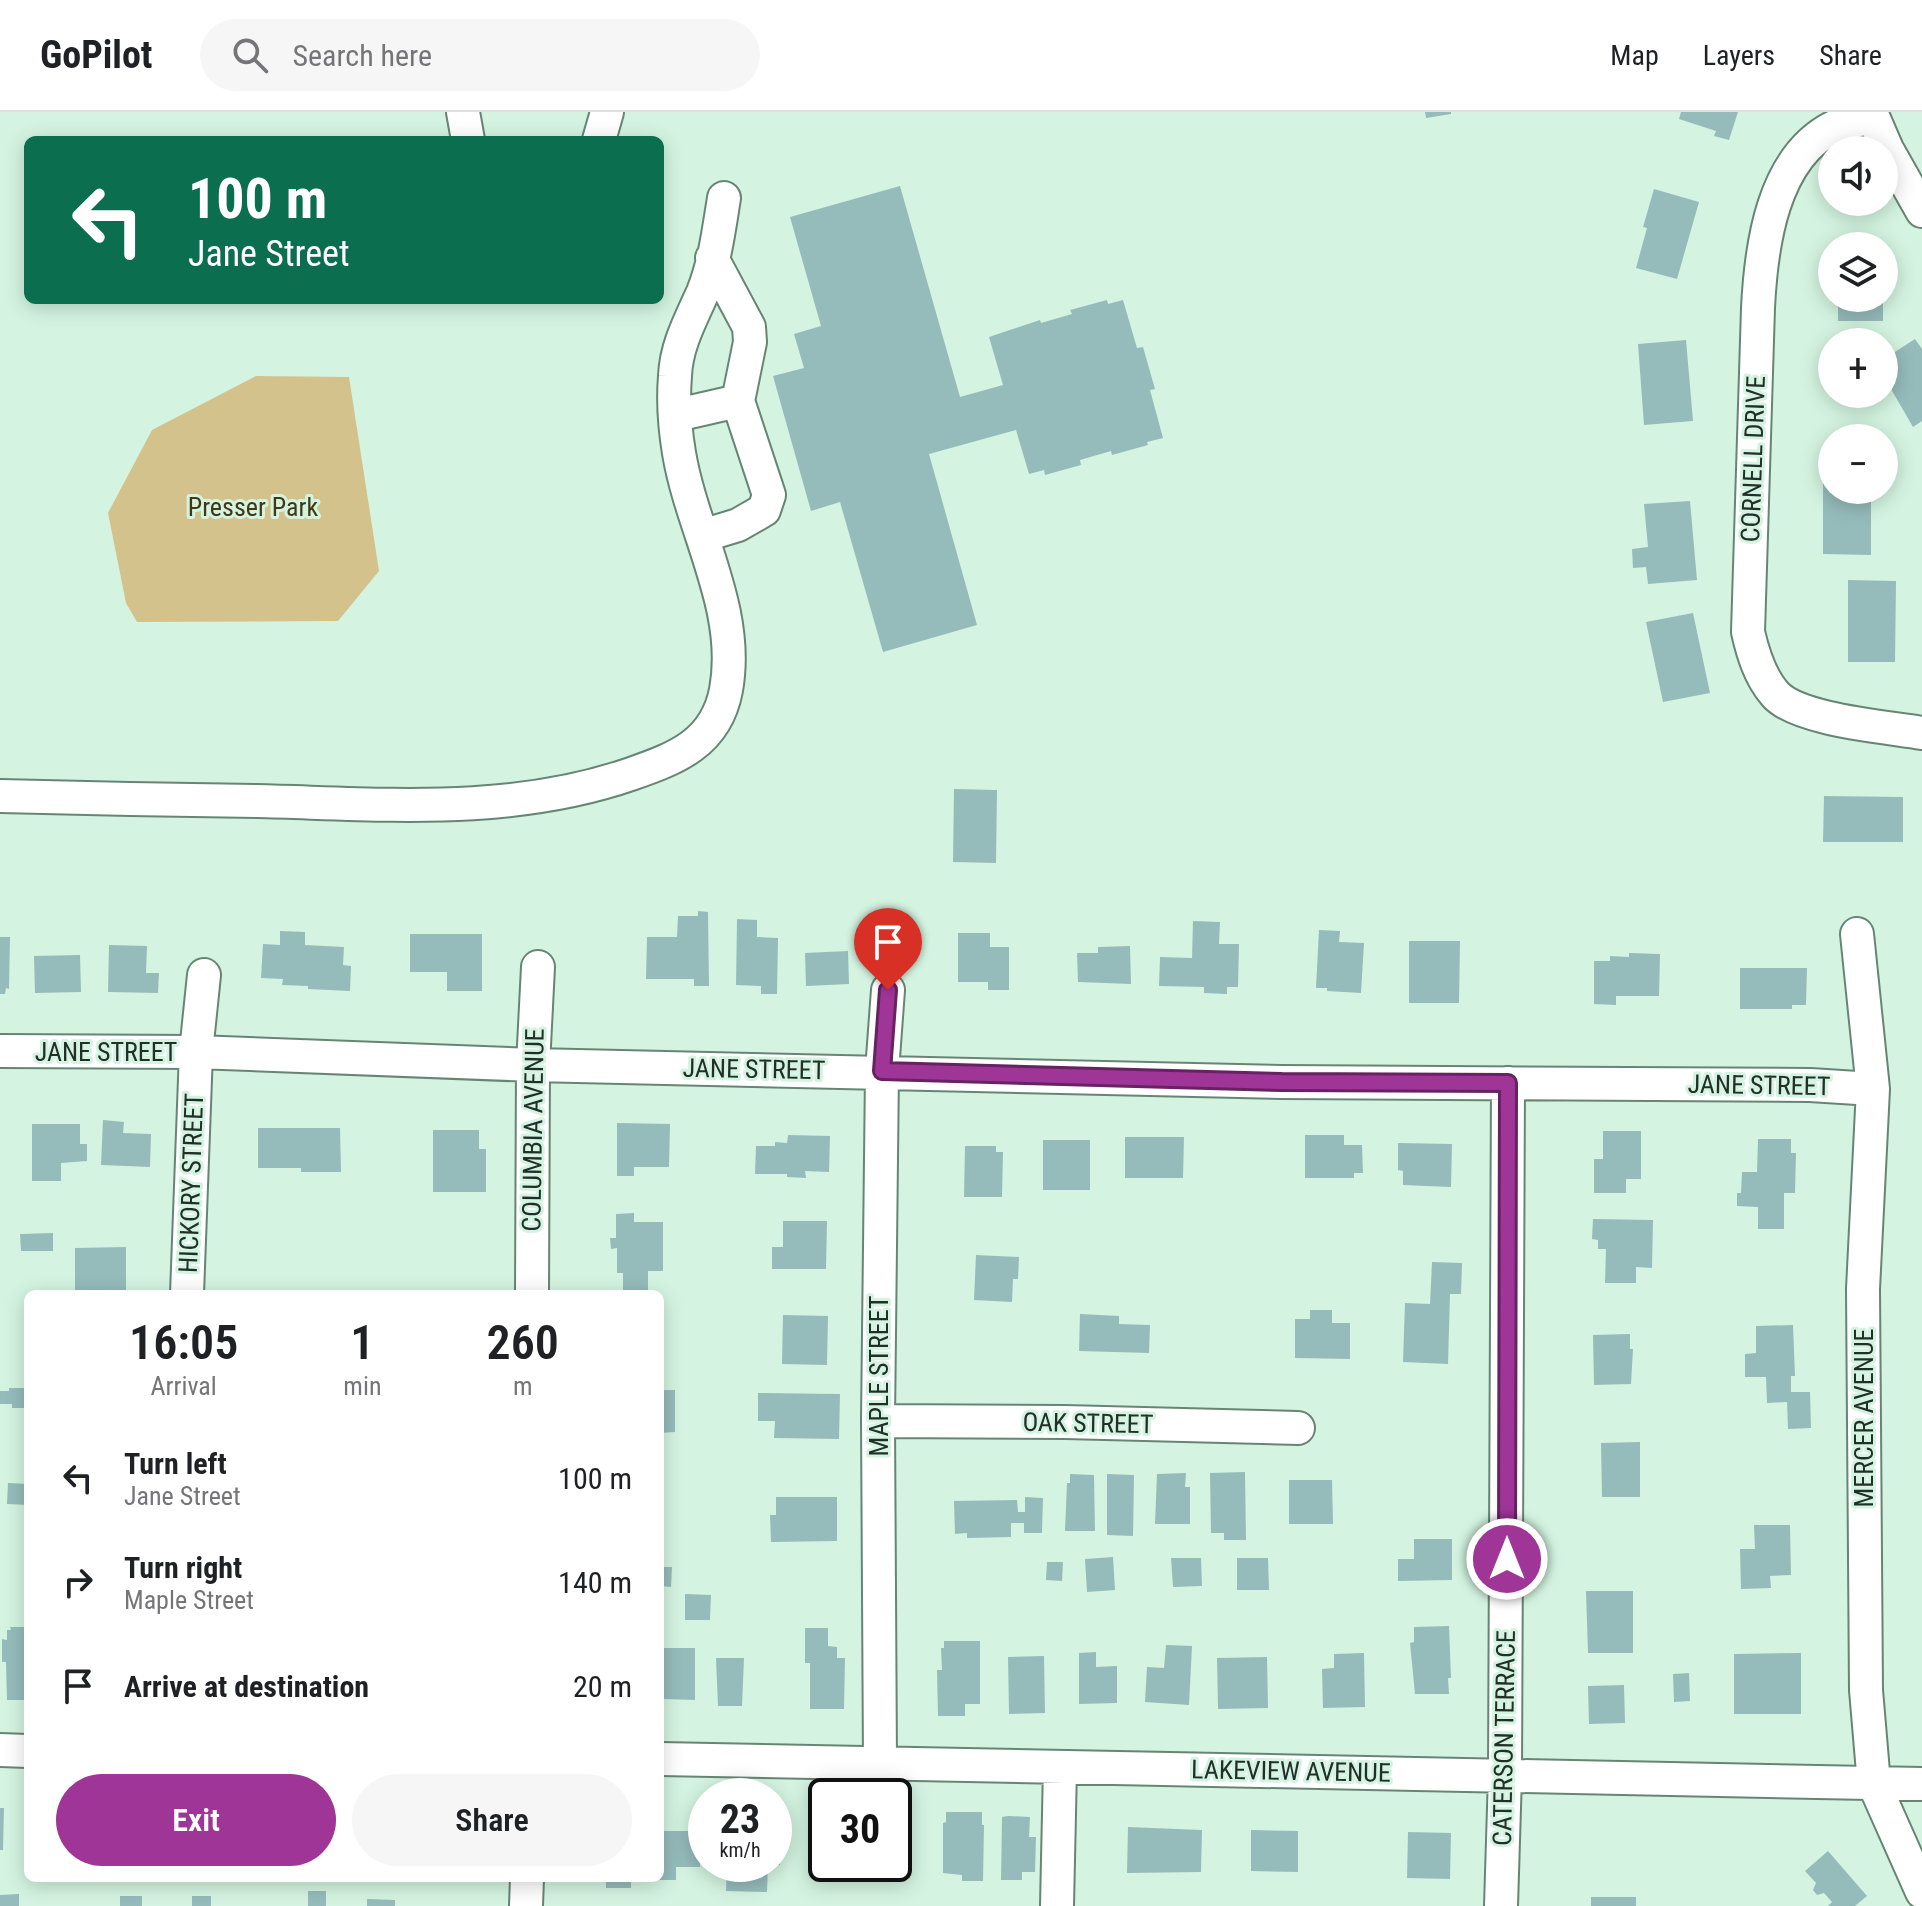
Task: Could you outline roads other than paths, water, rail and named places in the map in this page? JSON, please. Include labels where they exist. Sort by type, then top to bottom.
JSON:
[{"type":"street","points":[[463,112],[467,136]]},
{"type":"street","points":[[600,136],[607,112]]},
{"type":"street","points":[[1872,115],[1922,211]]},
{"type":"street","name":"CORNELL DRIVE","points":[[1872,115],[1835,127],[1801,155],[1776,197],[1766,233],[1758,308],[1748,632],[1754,659],[1776,696],[1808,714],[1922,733]]},
{"type":"street","points":[[0,796],[466,805],[549,797],[613,780],[688,751],[713,726],[726,694],[730,658],[725,627],[679,454],[674,375],[686,325],[704,290],[724,198]]},
{"type":"street","points":[[702,536],[738,525],[764,510],[769,495],[738,401],[750,342],[749,327],[712,258]]},
{"type":"street","points":[[677,415],[738,401]]},
{"type":"street","name":"MERCER AVENUE","points":[[1857,934],[1873,1089],[1863,1304],[1866,1690],[1874,1784],[1922,1892]]},
{"type":"street","name":"COLUMBIA AVENUE","points":[[532,1290],[533,1065],[538,967]]},
{"type":"street","name":"HICKORY STREET","points":[[187,1290],[196,1052],[204,975]]},
{"type":"street","name":"MAPLE STREET","points":[[880,1762],[878,1421],[882,1071],[888,990]]},
{"type":"street","name":"JANE STREET","points":[[0,1051],[196,1052],[533,1065],[1282,1082],[1810,1085],[1873,1089]]},
{"type":"street","name":"CATERSON TERRACE","points":[[1501,1906],[1505,1775],[1508,1083]]},
{"type":"street","name":"OAK STREET","points":[[878,1421],[1298,1428]]},
{"type":"street","points":[[0,1750],[24,1751]]},
{"type":"street","name":"LAKEVIEW AVENUE","points":[[664,1759],[1922,1784]]},
{"type":"street","points":[[1057,1906],[1060,1767]]},
{"type":"street","points":[[526,1906],[527,1882]]},
{"type":"park label","name":"Presser Park","points":[[253,507]]}]
